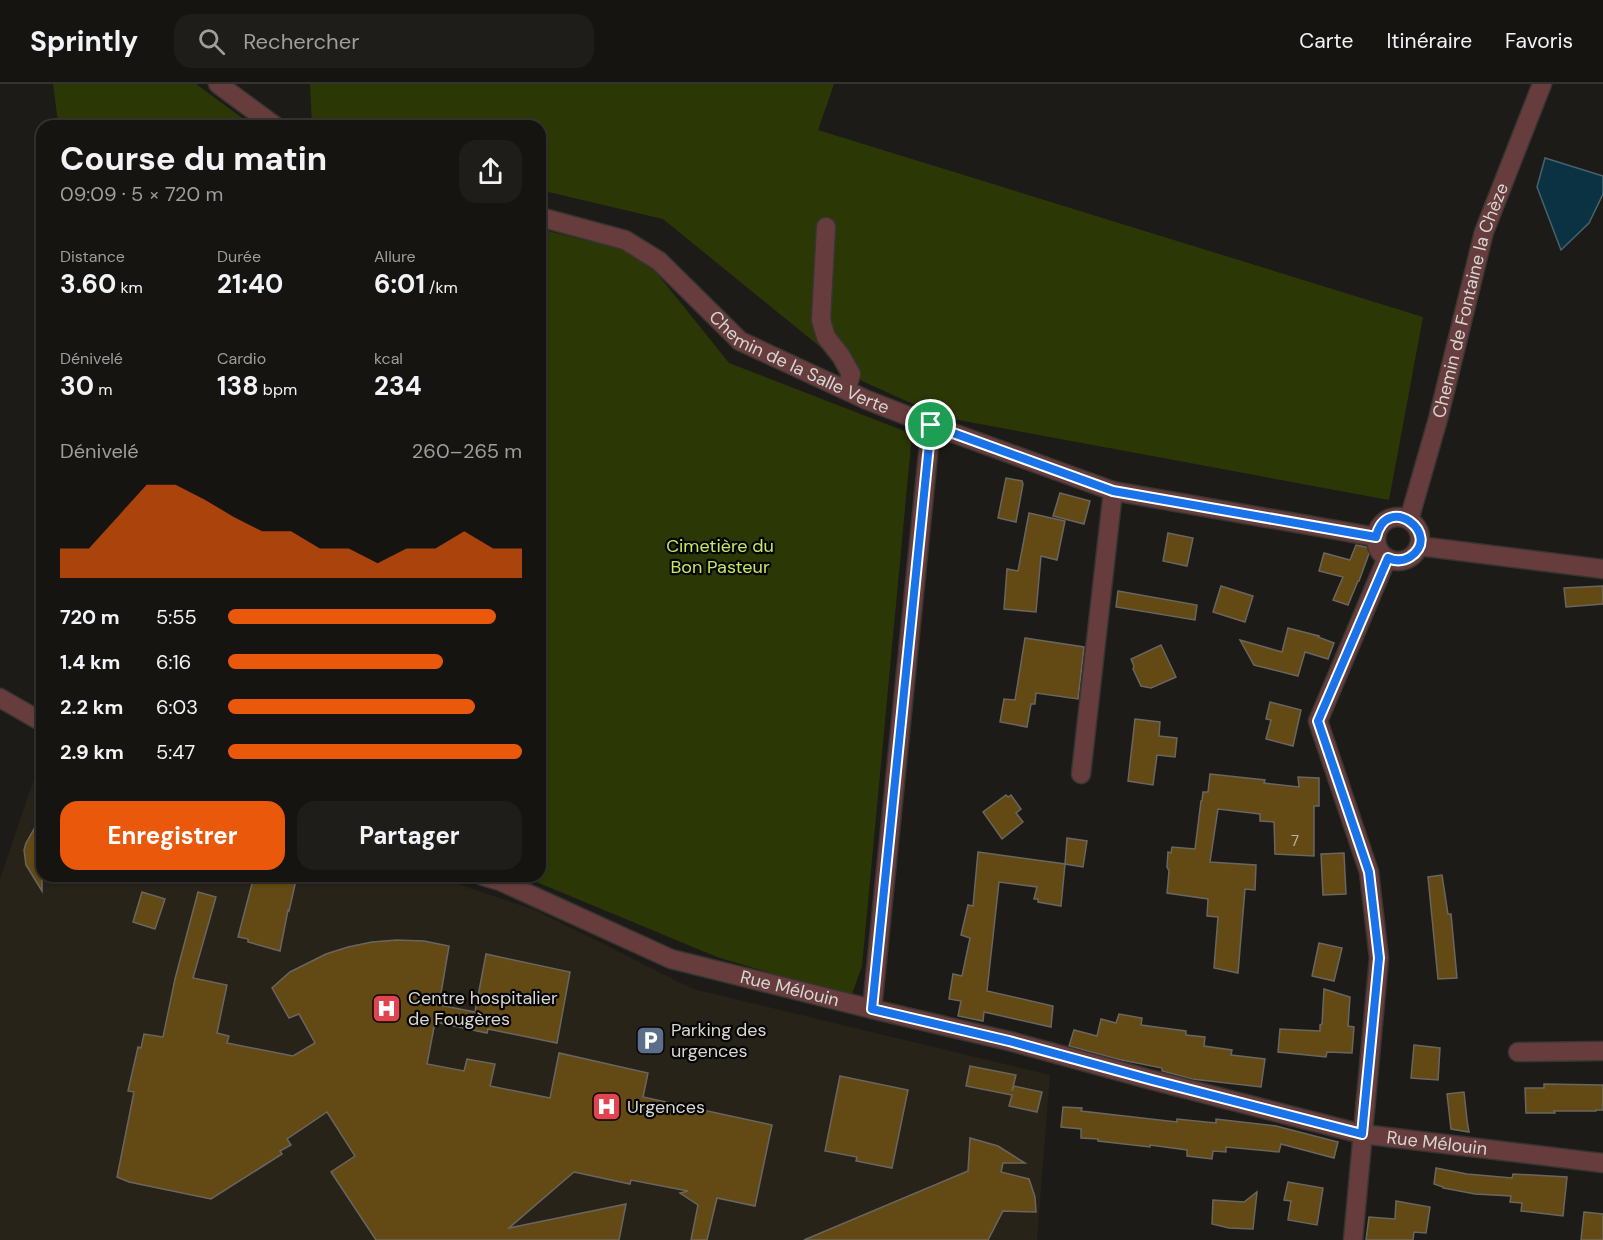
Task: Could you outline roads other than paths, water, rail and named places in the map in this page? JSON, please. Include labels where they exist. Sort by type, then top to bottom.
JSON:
[{"type":"street","points":[[218,84],[267,120]]},
{"type":"street","name":"Chemin de Fontaine la Chèze","points":[[1409,520],[1438,419],[1484,232],[1542,84]]},
{"type":"street","name":"Chemin de la Salle Verte","points":[[546,219],[625,240],[659,261],[740,341],[867,400],[931,425],[1113,491],[1376,537]]},
{"type":"street","points":[[826,227],[821,320],[826,337],[848,365],[851,374],[846,390]]},
{"type":"street","points":[[872,1009],[931,425]]},
{"type":"street","points":[[1081,774],[1113,491]]},
{"type":"street","points":[[1394,517],[1409,520],[1418,531],[1420,538],[1416,552],[1400,561],[1388,558],[1379,549],[1376,537],[1378,530],[1394,517]]},
{"type":"street","points":[[1419,546],[1603,569]]},
{"type":"street","points":[[1353,1240],[1379,958],[1369,872],[1318,721],[1388,558]]},
{"type":"street","points":[[0,698],[36,719]]},
{"type":"street","name":"Rue Mélouin","points":[[502,882],[671,959],[1009,1041],[1362,1134],[1603,1162]]},
{"type":"street","points":[[1518,1052],[1603,1051]]},
{"type":"water","points":[[1545,158],[1603,176],[1603,194],[1589,223],[1561,250],[1537,187]]},
{"type":"place","name":"Centre hospitalier de Fougères","points":[[387,1008]]},
{"type":"place","name":"Parking des urgences","points":[[650,1040]]},
{"type":"place","name":"Urgences","points":[[606,1107]]},
{"type":"park label","name":"Cimetière du Bon Pasteur","points":[[720,556]]}]
